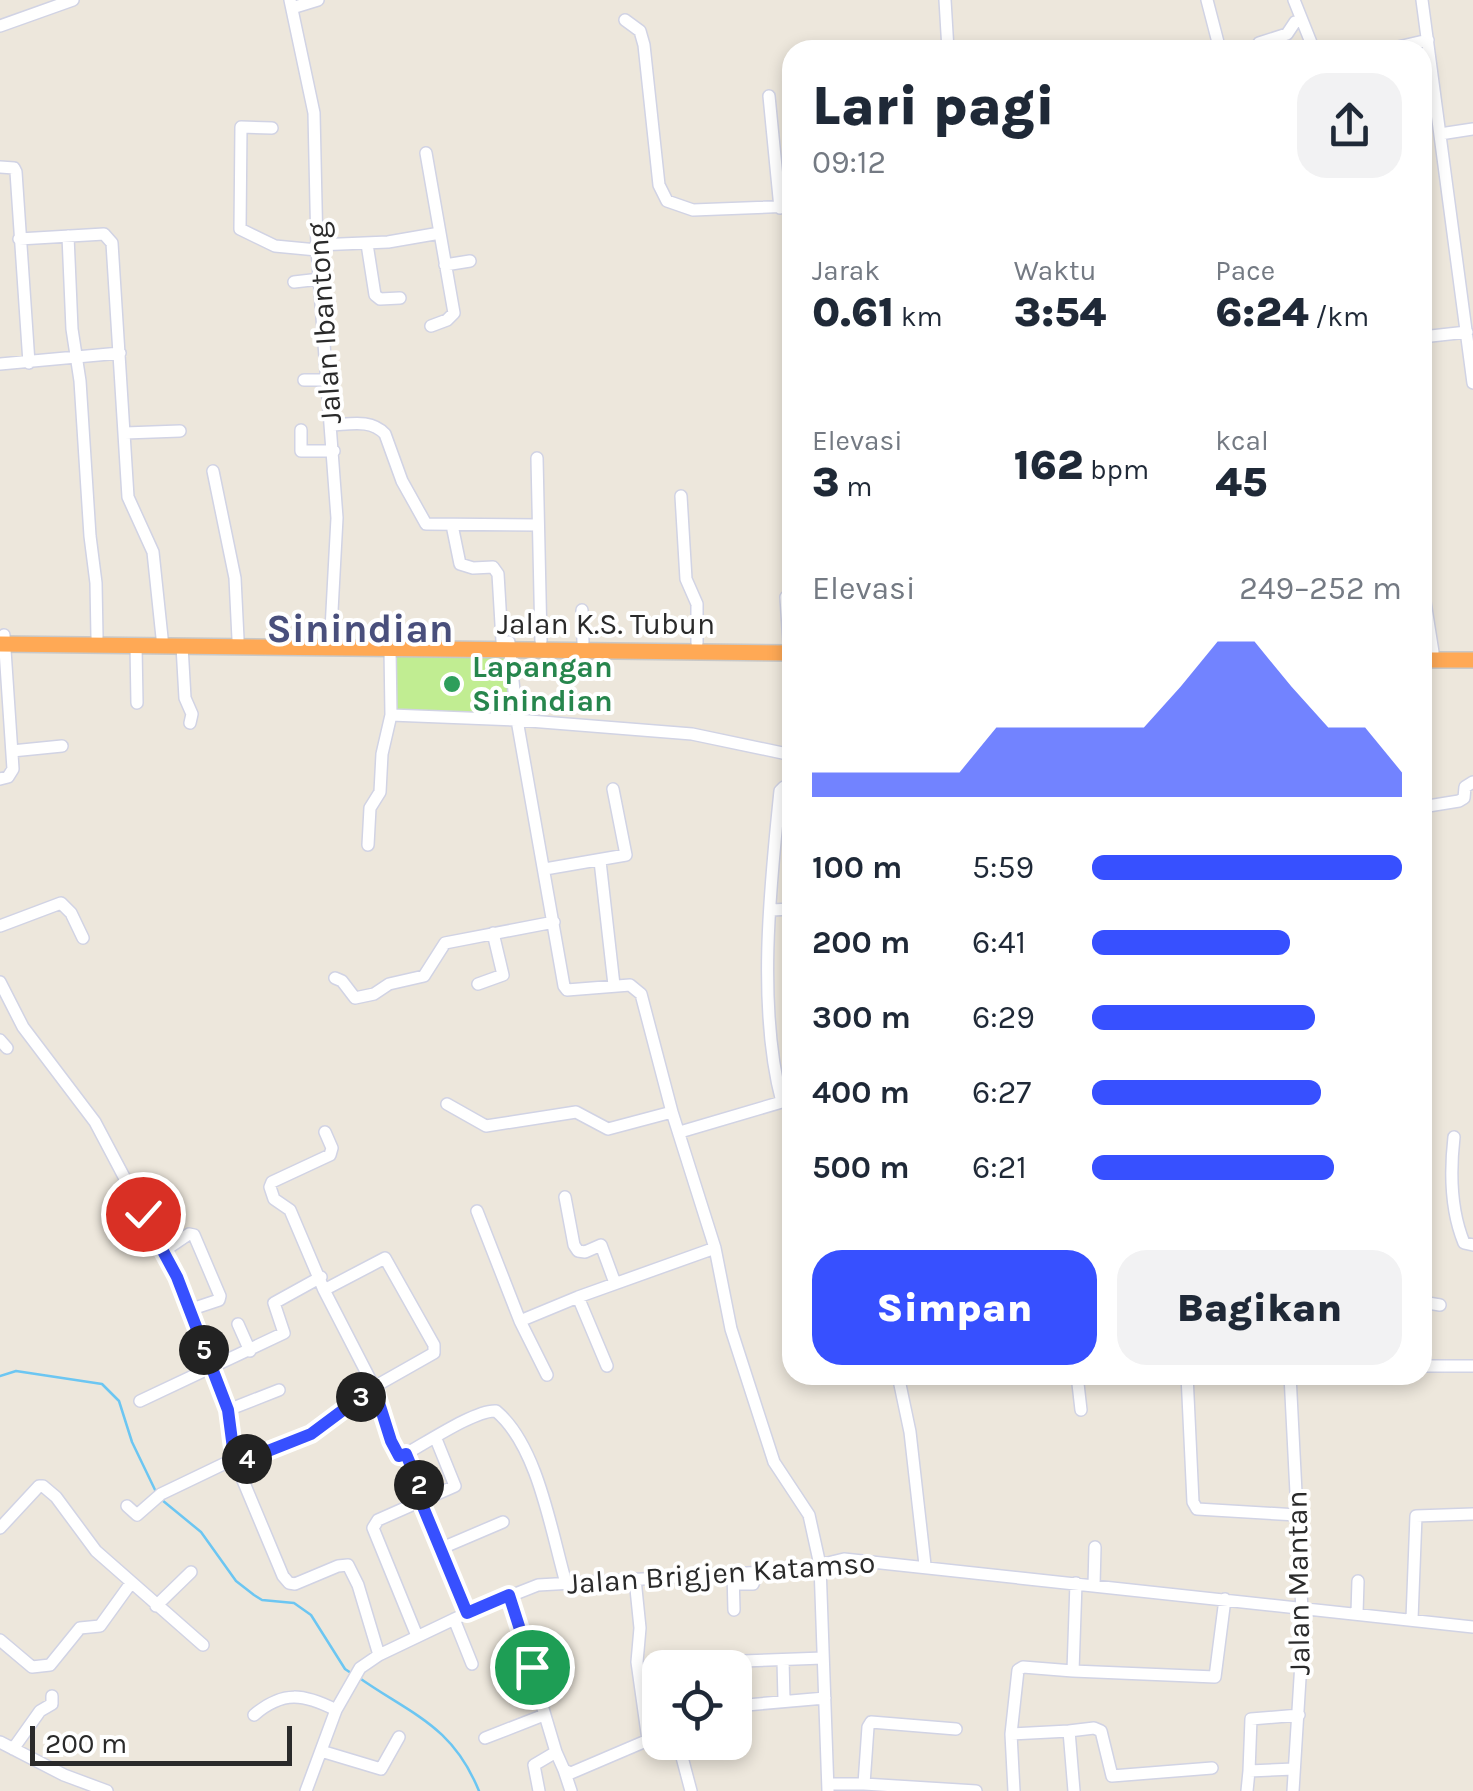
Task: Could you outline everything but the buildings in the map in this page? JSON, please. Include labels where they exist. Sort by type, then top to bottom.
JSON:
[{"type":"highway","name":"Jalan K.S. Tubun","points":[[2,639],[97,636],[182,643],[782,647]]},
{"type":"highway","name":"Jalan K.S. Tubun","points":[[2,639],[136,646],[238,639],[390,649],[541,641],[782,647]]},
{"type":"highway","points":[[1432,655],[1473,652]]},
{"type":"highway","points":[[1432,656],[1473,660]]},
{"type":"street","points":[[0,26],[73,0]]},
{"type":"street","points":[[291,4],[318,0]]},
{"type":"street","points":[[945,0],[947,40]]},
{"type":"street","points":[[1207,0],[1217,40]]},
{"type":"street","points":[[1294,0],[1310,40]]},
{"type":"street","points":[[1422,0],[1428,40]]},
{"type":"street","name":"Jalan Ibantong","points":[[291,4],[314,113],[317,247],[337,518],[330,644]]},
{"type":"street","points":[[625,20],[640,32],[644,44],[659,185],[666,201],[692,210],[782,207]]},
{"type":"street","points":[[1268,40],[1287,34],[1295,22],[1302,20]]},
{"type":"street","points":[[1432,71],[1473,383]]},
{"type":"street","points":[[769,96],[782,181]]},
{"type":"street","points":[[272,128],[241,127],[240,228],[275,246],[367,244],[440,233]]},
{"type":"street","points":[[1440,134],[1473,129]]},
{"type":"street","points":[[426,153],[454,313],[431,326]]},
{"type":"street","points":[[0,167],[16,170],[29,363]]},
{"type":"street","points":[[19,240],[104,234],[111,240],[128,497],[153,552],[182,643],[190,723]]},
{"type":"street","points":[[68,236],[97,636]]},
{"type":"street","points":[[367,244],[375,295],[380,299],[400,298]]},
{"type":"street","points":[[445,265],[470,261]]},
{"type":"street","points":[[294,282],[320,279]]},
{"type":"street","points":[[1432,336],[1467,332]]},
{"type":"street","points":[[0,364],[120,353]]},
{"type":"street","points":[[304,380],[328,380]]},
{"type":"street","points":[[332,425],[366,424],[380,429],[421,519],[430,525],[538,525]]},
{"type":"street","points":[[300,430],[301,451],[334,451]]},
{"type":"street","points":[[126,434],[180,431]]},
{"type":"street","points":[[538,458],[541,641]]},
{"type":"street","points":[[214,471],[235,578],[238,639]]},
{"type":"street","points":[[681,496],[686,579],[697,604],[697,643]]},
{"type":"street","points":[[452,525],[460,564],[493,567],[496,571],[516,720],[567,990],[614,984],[630,985],[641,994],[672,1112],[715,1248],[731,1329],[761,1424],[778,1470],[808,1515],[820,1565],[828,1787],[864,1784],[976,1791]]},
{"type":"street","points":[[582,610],[584,642]]},
{"type":"street","points":[[0,779],[11,774],[12,751],[2,639]]},
{"type":"street","points":[[136,646],[138,704]]},
{"type":"street","points":[[368,845],[370,808],[380,792],[382,754],[391,715],[390,649]]},
{"type":"street","points":[[391,715],[692,734],[782,753]]},
{"type":"street","points":[[12,751],[62,746]]},
{"type":"street","points":[[1432,806],[1460,801],[1465,787],[1473,782]]},
{"type":"street","points":[[782,789],[772,910],[770,1041],[782,1083]]},
{"type":"street","points":[[545,869],[626,855],[614,790]]},
{"type":"street","points":[[600,860],[614,984]]},
{"type":"street","points":[[0,926],[62,903],[84,938]]},
{"type":"street","points":[[772,910],[782,910]]},
{"type":"street","points":[[335,978],[356,998],[374,994],[389,984],[424,976],[446,942],[554,922]]},
{"type":"street","points":[[478,984],[503,975],[493,933]]},
{"type":"street","points":[[0,982],[23,1027],[94,1122],[164,1251],[228,1410],[234,1462],[289,1583],[302,1582],[341,1565],[351,1568],[379,1655]]},
{"type":"street","points":[[680,1132],[782,1102]]},
{"type":"street","points":[[447,1104],[491,1126],[576,1112],[608,1129],[672,1112]]},
{"type":"street","points":[[324,1132],[332,1148],[330,1156],[272,1182],[270,1187],[274,1199],[290,1210],[324,1290],[374,1387],[399,1456],[488,1410],[496,1410],[506,1420],[534,1473],[566,1583]]},
{"type":"street","points":[[1454,1136],[1450,1175],[1454,1208],[1464,1243],[1473,1245]]},
{"type":"street","points":[[565,1197],[574,1245],[585,1252],[601,1245],[615,1283]]},
{"type":"street","points":[[477,1211],[520,1321],[547,1376]]},
{"type":"street","points":[[164,1251],[194,1235],[220,1296],[219,1300],[189,1310]]},
{"type":"street","points":[[520,1321],[578,1296],[715,1248]]},
{"type":"street","points":[[127,1506],[137,1515],[157,1497],[234,1462],[311,1434],[374,1387],[434,1353],[434,1345],[385,1258],[324,1290]]},
{"type":"street","points":[[140,1402],[284,1333],[274,1306],[276,1300],[321,1276]]},
{"type":"street","points":[[578,1296],[606,1366]]},
{"type":"street","points":[[1432,1304],[1440,1305]]},
{"type":"street","points":[[238,1324],[250,1352]]},
{"type":"street","points":[[1432,1366],[1473,1366]]},
{"type":"street","points":[[900,1385],[910,1432],[925,1565]]},
{"type":"street","points":[[1077,1385],[1081,1410]]},
{"type":"street","points":[[1187,1385],[1193,1502],[1197,1509],[1297,1516]]},
{"type":"street","name":"Jalan Mantan","points":[[1290,1385],[1303,1607],[1294,1791]]},
{"type":"street","points":[[228,1410],[279,1390]]},
{"type":"street","points":[[416,1636],[373,1528],[378,1520],[455,1486],[436,1439]]},
{"type":"street","points":[[406,1454],[467,1613]]},
{"type":"street","points":[[0,1528],[41,1486],[56,1497],[96,1551],[203,1645]]},
{"type":"street","points":[[1412,1619],[1416,1516],[1473,1514]]},
{"type":"street","points":[[442,1548],[503,1522]]},
{"type":"street","points":[[1094,1585],[1095,1547]]},
{"type":"street","name":"Jalan Brigjen Katamso","points":[[306,1791],[336,1710],[360,1668],[416,1636],[538,1585],[733,1578],[753,1584],[758,1571],[799,1570],[837,1559],[865,1560],[1473,1627]]},
{"type":"street","points":[[156,1606],[191,1572]]},
{"type":"street","points":[[733,1578],[734,1610]]},
{"type":"street","points":[[635,1579],[640,1628],[637,1662],[642,1684]]},
{"type":"street","points":[[1358,1581],[1358,1613]]},
{"type":"street","points":[[0,1640],[32,1667],[50,1665],[80,1628],[100,1626],[132,1582]]},
{"type":"street","points":[[1072,1670],[1076,1583]]},
{"type":"street","points":[[509,1595],[571,1791]]},
{"type":"street","points":[[1014,1791],[1010,1734],[1020,1669],[1215,1678],[1225,1599]]},
{"type":"street","points":[[454,1619],[472,1664]]},
{"type":"street","points":[[752,1662],[823,1658]]},
{"type":"street","points":[[783,1660],[784,1700]]},
{"type":"street","points":[[254,1715],[279,1698],[295,1694],[336,1710]]},
{"type":"street","points":[[13,1749],[40,1712],[52,1704],[52,1696]]},
{"type":"street","points":[[752,1704],[825,1698]]},
{"type":"street","points":[[485,1738],[544,1715]]},
{"type":"street","points":[[1247,1791],[1251,1719],[1299,1715]]},
{"type":"street","points":[[864,1784],[868,1727],[872,1722],[956,1730]]},
{"type":"street","points":[[1010,1734],[1094,1728],[1101,1731],[1112,1776],[1212,1768]]},
{"type":"street","points":[[1069,1731],[1074,1791]]},
{"type":"street","points":[[321,1750],[381,1769],[399,1737]]},
{"type":"street","points":[[0,1742],[64,1775],[107,1791]]},
{"type":"street","points":[[564,1770],[572,1773],[587,1768],[642,1743]]},
{"type":"street","points":[[540,1791],[534,1765],[556,1752]]},
{"type":"street","points":[[683,1760],[691,1791]]},
{"type":"street","points":[[1250,1771],[1294,1769]]},
{"type":"green space","name":"Lapangan Sinindian","points":[[395,654],[506,654],[511,714],[397,714]]},
{"type":"waterway","points":[[0,1376],[16,1371],[102,1384],[119,1401],[132,1442],[157,1494]]},
{"type":"waterway","points":[[162,1500],[201,1532],[236,1581],[254,1595],[262,1600],[294,1603],[311,1615],[351,1673]]},
{"type":"waterway","points":[[358,1677],[443,1736],[479,1791]]},
{"type":"place","name":"Lapangan Sinindian","points":[[452,684]]},
{"type":"district","name":"Sinindian","points":[[360,628]]},
{"type":"route","points":[[143,1214],[177,1277],[228,1410],[235,1464],[311,1434],[374,1387],[391,1441],[399,1456],[406,1454],[425,1500],[421,1502],[467,1613],[509,1595],[532,1667]]}]
